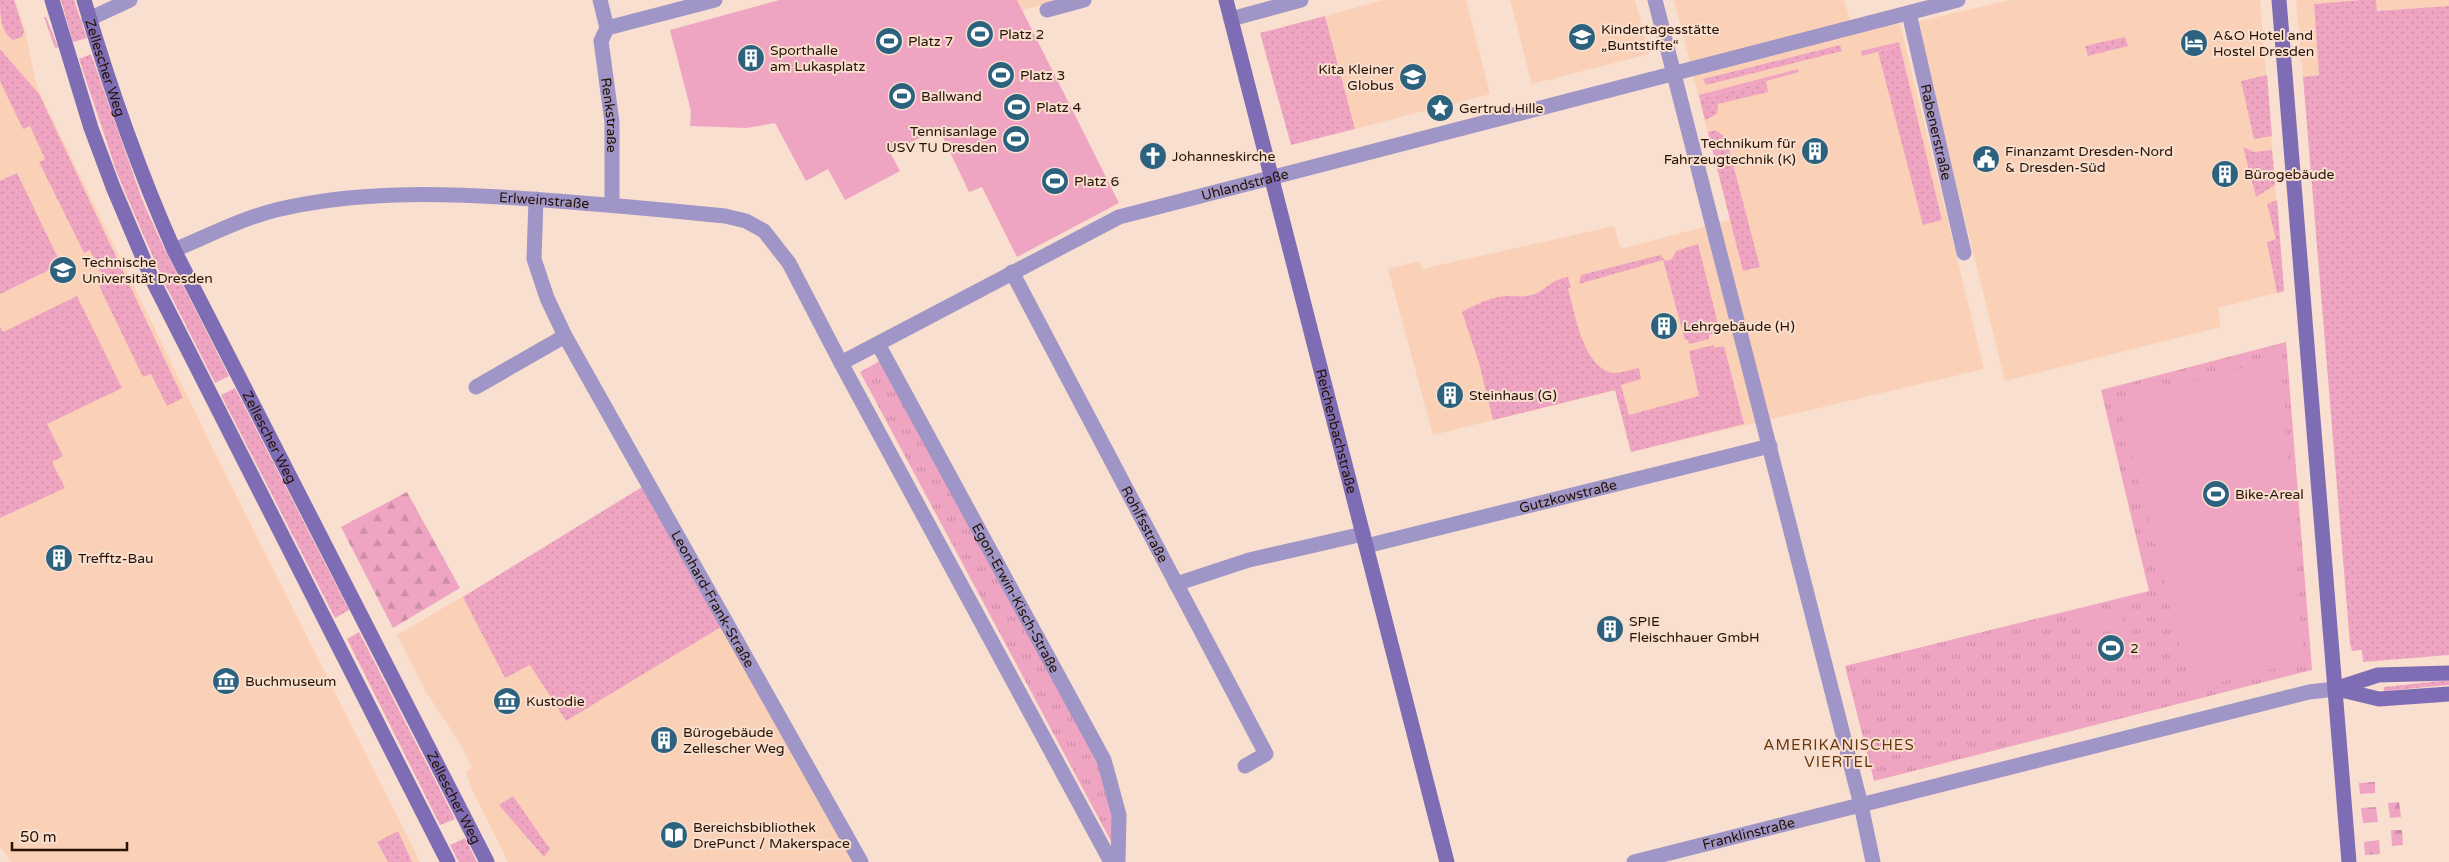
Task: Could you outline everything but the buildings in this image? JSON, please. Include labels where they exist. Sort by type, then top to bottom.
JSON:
[{"type":"main road","points":[[52,0],[91,128],[113,188],[152,278],[448,862]]},
{"type":"main road","name":"Zellescher Weg","points":[[84,0],[116,103],[154,206],[174,250],[487,862]]},
{"type":"main road","name":"Reichenbachstraße","points":[[1226,0],[1447,862]]},
{"type":"main road","points":[[2279,0],[2349,862]]},
{"type":"main road","points":[[2335,689],[2378,675],[2449,673]]},
{"type":"main road","points":[[2335,689],[2380,699],[2449,694]]},
{"type":"street","points":[[89,19],[130,0]]},
{"type":"street","points":[[600,0],[608,28],[715,0]]},
{"type":"street","points":[[1047,10],[1084,0]]},
{"type":"street","points":[[1231,18],[1301,0]]},
{"type":"street","points":[[1655,0],[1861,805],[1873,862]]},
{"type":"street","name":"Uhlandstraße","points":[[842,364],[1012,272],[1119,217],[1958,0]]},
{"type":"street","name":"Rabenerstraße","points":[[1908,13],[1964,253]]},
{"type":"street","name":"Renkstraße","points":[[608,28],[601,40],[612,122],[612,205]]},
{"type":"street","name":"Erlweinstraße","points":[[174,250],[237,222],[310,203],[413,194],[612,205],[725,216],[746,221],[764,231],[789,263],[842,364]]},
{"type":"street","name":"Leonhard-Frank-Straße","points":[[536,200],[534,259],[547,298],[565,336],[862,862]]},
{"type":"street","name":"Rohlfsstraße","points":[[1012,272],[1266,754],[1245,766]]},
{"type":"street","points":[[476,387],[565,336]]},
{"type":"street","name":"Egon-Erwin-Kisch-Straße","points":[[878,344],[1104,760],[1119,815],[1118,862]]},
{"type":"street","points":[[842,364],[1112,862]]},
{"type":"street","name":"Gutzkowstraße","points":[[1176,584],[1248,560],[1365,540],[1770,446]]},
{"type":"street","name":"Franklinstraße","points":[[1634,862],[2300,694],[2335,689]]},
{"type":"shaded area","name":"Technische Universität Dresden","points":[[0,0],[15,0],[25,31],[37,87],[215,453],[420,862],[11,862],[0,847]]},
{"type":"shaded area","points":[[1017,0],[1061,0],[1023,10]]},
{"type":"shaded area","name":"Kita Kleiner Globus","points":[[1383,0],[1466,0],[1490,94],[1355,129],[1325,16]]},
{"type":"shaded area","name":"Kindertagesstätte „Buntstifte“","points":[[1510,0],[1635,0],[1649,54],[1532,84]]},
{"type":"shaded area","points":[[1674,0],[1844,0],[1854,32],[1900,24],[1984,369],[1631,452],[1615,390],[1433,435],[1388,269],[1419,261],[1422,269],[1614,226],[1621,249],[1730,220]]},
{"type":"shaded area","points":[[2010,0],[2260,0],[2284,291],[2218,308],[2221,327],[2005,381],[1916,22]]},
{"type":"shaded area","points":[[2296,0],[2361,0],[2314,4],[2319,75],[2303,77]]},
{"type":"shaded area","points":[[2376,0],[2449,0],[2449,6],[2377,11]]},
{"type":"shaded area","points":[[642,487],[854,862],[508,862],[472,789],[466,772],[472,768],[460,743],[426,692],[397,635],[537,553]]},
{"type":"green space","points":[[0,0],[14,0],[24,31],[22,37],[13,40],[5,32],[0,11]]},
{"type":"green space","points":[[61,0],[74,0],[87,38],[73,42]]},
{"type":"green space","name":"Tennisanlage USV TU Dresden","points":[[779,0],[1017,0],[1119,203],[1017,257],[982,187],[969,192],[939,129],[890,152],[900,171],[845,200],[828,169],[806,181],[775,123],[746,128],[690,126],[691,111],[670,30]]},
{"type":"green space","points":[[2376,0],[2377,11],[2449,6],[2449,655],[2363,662],[2362,650],[2352,651],[2350,644],[2303,77],[2319,75],[2314,4]]},
{"type":"green space","points":[[1325,16],[1355,129],[1291,145],[1260,33]]},
{"type":"green space","points":[[44,17],[46,17],[58,47],[55,48]]},
{"type":"green space","points":[[2125,37],[2128,46],[2088,56],[2085,46]]},
{"type":"green space","points":[[1899,42],[1900,46],[1862,56],[1861,51]]},
{"type":"green space","points":[[1840,45],[1842,51],[1706,85],[1703,79]]},
{"type":"green space","points":[[1900,46],[1942,220],[1923,225],[1878,52]]},
{"type":"green space","points":[[0,49],[39,94],[183,398],[167,406],[151,374],[143,377],[99,286],[105,282],[90,250],[84,253],[39,162],[45,159],[30,126],[23,129],[0,81]]},
{"type":"green space","points":[[91,54],[143,202],[164,248],[229,376],[215,383],[166,286],[117,173],[79,59]]},
{"type":"green space","points":[[1798,69],[1799,72],[1700,99],[1699,95]]},
{"type":"green space","points":[[2267,75],[2272,136],[2254,139],[2241,81]]},
{"type":"green space","points":[[1766,81],[1768,92],[1718,104],[1717,114],[1705,120],[1700,99]]},
{"type":"green space","points":[[1715,130],[1726,137],[1760,267],[1743,271],[1708,132]]},
{"type":"green space","points":[[2243,147],[2254,152],[2272,150],[2275,185],[2256,197]]},
{"type":"green space","points":[[17,173],[61,264],[0,294],[0,181]]},
{"type":"green space","points":[[2277,200],[2284,291],[2277,293],[2267,242],[2276,239],[2267,204]]},
{"type":"green space","points":[[1698,244],[1720,332],[1709,335],[1709,339],[1689,344],[1687,339],[1685,340],[1663,260],[1579,284],[1581,275],[1660,255],[1666,261],[1672,259],[1676,251]]},
{"type":"green space","points":[[1568,277],[1571,288],[1568,288],[1577,323],[1586,348],[1592,358],[1600,367],[1612,373],[1639,368],[1641,379],[1621,385],[1629,415],[1699,396],[1689,351],[1714,345],[1715,348],[1724,346],[1744,424],[1631,452],[1615,390],[1493,420],[1479,363],[1462,312],[1494,298],[1533,295],[1555,281]]},
{"type":"green space","points":[[77,296],[122,388],[47,424],[63,456],[52,462],[65,488],[0,518],[0,327],[3,332]]},
{"type":"green space","points":[[2286,342],[2312,670],[1874,781],[1845,666],[2149,591],[2101,390]]},
{"type":"green space","name":"Bike-Areal","points":[[2280,358],[2304,661],[2191,690],[2119,400]]},
{"type":"green space","points":[[880,361],[1096,758],[1114,812],[1112,843],[860,372]]},
{"type":"green space","points":[[235,388],[349,610],[335,618],[221,395]]},
{"type":"green space","points":[[642,487],[721,627],[566,721],[530,665],[505,678],[463,597]]},
{"type":"green space","points":[[407,492],[460,588],[393,628],[341,527]]},
{"type":"green space","points":[[2119,609],[2124,627],[2089,636],[2084,618]]},
{"type":"green space","points":[[359,632],[455,819],[440,825],[347,639]]},
{"type":"green space","name":"2","points":[[2126,634],[2131,652],[2097,662],[2092,643]]},
{"type":"green space","points":[[2449,680],[2449,685],[2384,691],[2384,687]]},
{"type":"green space","points":[[2375,782],[2375,793],[2360,794],[2359,783]]},
{"type":"green space","points":[[513,796],[550,849],[544,857],[499,805]]},
{"type":"green space","points":[[2399,802],[2401,817],[2390,818],[2388,803]]},
{"type":"green space","points":[[2376,807],[2378,822],[2363,823],[2361,808]]},
{"type":"green space","points":[[2391,830],[2402,830],[2403,845],[2392,846]]},
{"type":"green space","points":[[398,831],[412,862],[388,862],[377,842]]},
{"type":"green space","points":[[465,838],[477,862],[459,862],[450,845]]},
{"type":"green space","points":[[2379,840],[2380,854],[2365,855],[2364,842]]},
{"type":"place","name":"Platz 2","points":[[980,34]]},
{"type":"place","name":"Kindertagesstätte „Buntstifte“","points":[[1582,37]]},
{"type":"place","name":"Platz 7","points":[[889,41]]},
{"type":"place","name":"A&O Hotel and Hostel Dresden","points":[[2194,43]]},
{"type":"place","name":"Sporthalle am Lukasplatz","points":[[751,58]]},
{"type":"place","name":"Platz 3","points":[[1001,75]]},
{"type":"place","name":"Kita Kleiner Globus","points":[[1413,77]]},
{"type":"place","name":"Ballwand","points":[[902,96]]},
{"type":"place","name":"Platz 4","points":[[1017,107]]},
{"type":"place","name":"Gertrud Hille","points":[[1440,108]]},
{"type":"place","name":"Tennisanlage USV TU Dresden","points":[[1016,139]]},
{"type":"place","name":"Technikum für Fahrzeugtechnik (K)","points":[[1815,151]]},
{"type":"place","name":"Johanneskirche","points":[[1153,156]]},
{"type":"place","name":"Finanzamt Dresden-Nord & Dresden-Süd","points":[[1986,159]]},
{"type":"place","name":"Bürogebäude","points":[[2225,174]]},
{"type":"place","name":"Platz 6","points":[[1055,181]]},
{"type":"place","name":"Technische Universität Dresden","points":[[63,270]]},
{"type":"place","name":"Lehrgebäude (H)","points":[[1664,326]]},
{"type":"place","name":"Steinhaus (G)","points":[[1450,395]]},
{"type":"place","name":"Bike-Areal","points":[[2216,494]]},
{"type":"place","name":"Trefftz-Bau","points":[[59,558]]},
{"type":"place","name":"SPIE Fleischhauer GmbH","points":[[1610,629]]},
{"type":"place","name":"2","points":[[2111,648]]},
{"type":"place","name":"Buchmuseum","points":[[226,681]]},
{"type":"place","name":"Kustodie","points":[[507,701]]},
{"type":"place","name":"Bürogebäude Zellescher Weg","points":[[664,740]]},
{"type":"place","name":"Bereichsbibliothek DrePunct / Makerspace","points":[[674,835]]},
{"type":"district","name":"AMERIKANISCHES VIERTEL","points":[[1839,754]]}]
